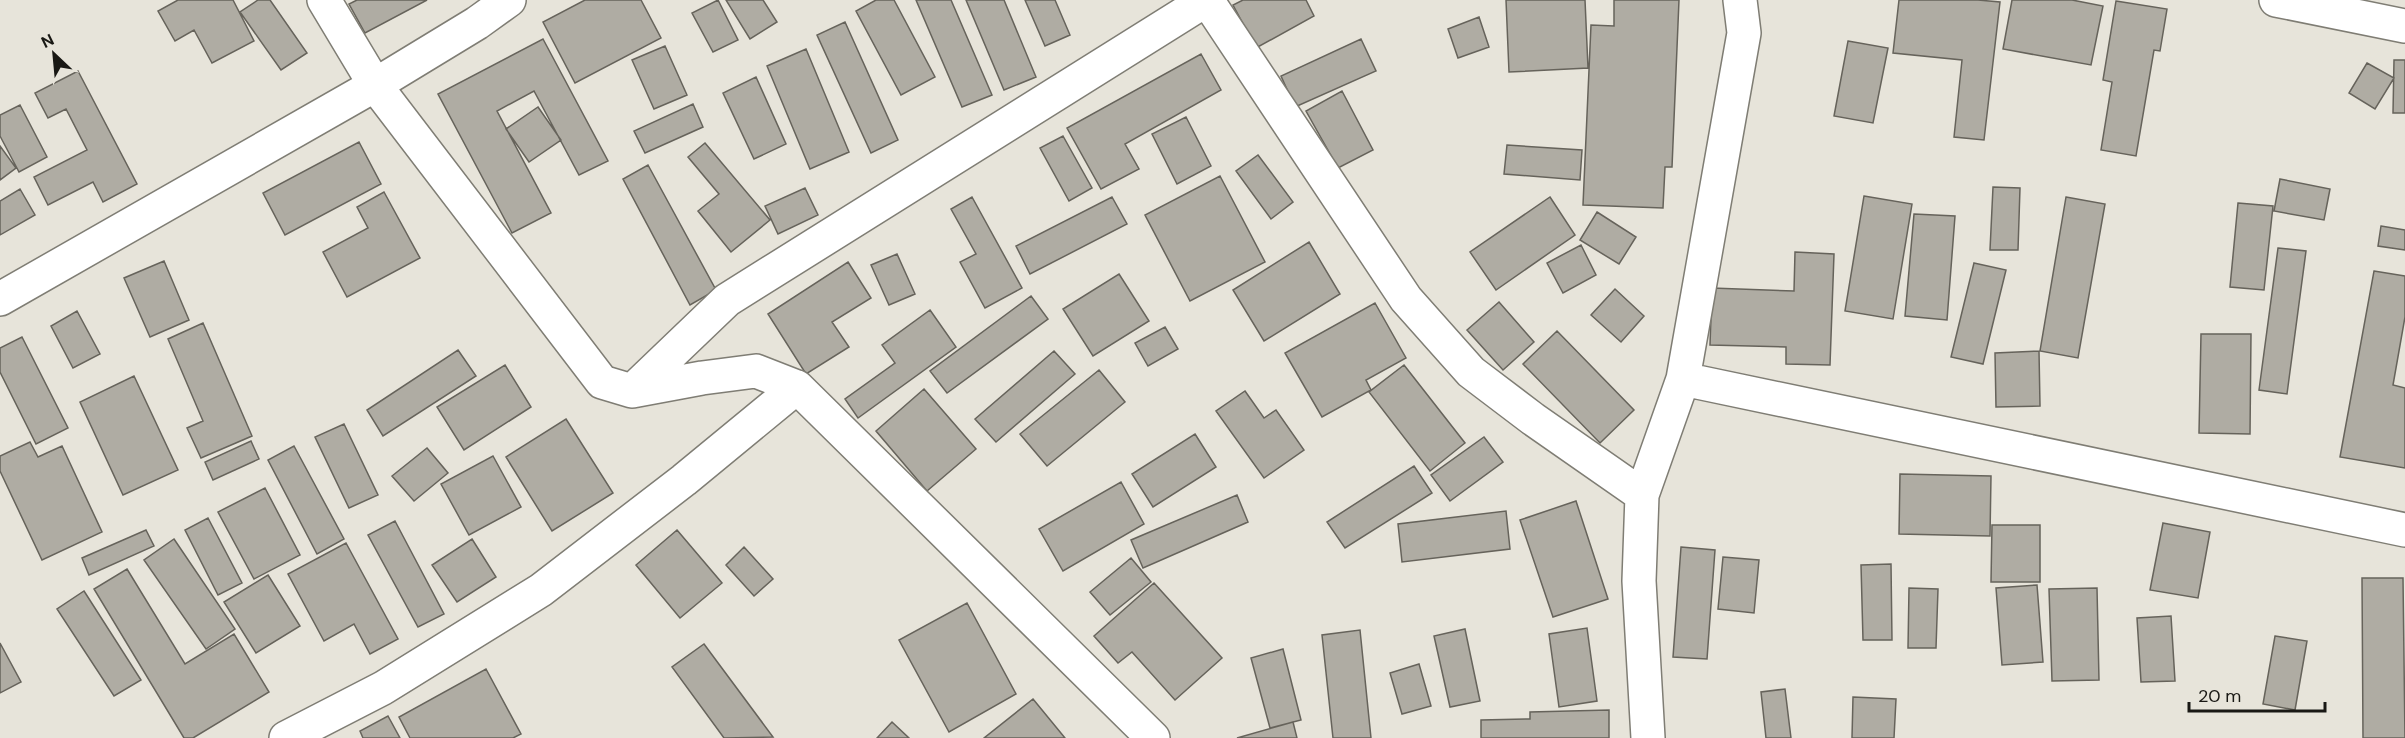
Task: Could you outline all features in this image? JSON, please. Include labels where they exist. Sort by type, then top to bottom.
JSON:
[{"type":"street","points":[[324,0],[375,85],[602,381],[632,391],[756,371],[798,387],[1153,738]]},
{"type":"street","points":[[0,299],[375,85],[477,23],[509,0]]},
{"type":"street","points":[[632,391],[728,300],[1207,0],[1413,307],[1471,372],[1533,419],[1642,495]]},
{"type":"street","points":[[1648,738],[1639,581],[1642,495],[1683,380],[1744,33],[1740,0]]},
{"type":"street","points":[[2276,0],[2405,26]]},
{"type":"street","points":[[1683,380],[2405,530]]},
{"type":"street","points":[[286,738],[383,688],[541,590],[684,480],[798,387]]},
{"type":"building","points":[[178,0],[233,0],[254,41],[212,63],[194,30],[175,41],[158,11]]},
{"type":"building","points":[[258,0],[270,0],[307,53],[281,70],[240,12]]},
{"type":"building","points":[[357,0],[427,0],[365,33],[349,4]]},
{"type":"building","points":[[585,0],[641,0],[661,38],[575,83],[543,22]]},
{"type":"building","points":[[718,0],[738,40],[713,52],[692,13]]},
{"type":"building","points":[[726,0],[763,0],[777,22],[750,39]]},
{"type":"building","points":[[876,0],[894,0],[935,77],[901,95],[856,11]]},
{"type":"building","points":[[916,0],[951,0],[992,95],[962,107]]},
{"type":"building","points":[[966,0],[1004,0],[1036,77],[1004,90]]},
{"type":"building","points":[[1025,0],[1055,0],[1070,35],[1045,46]]},
{"type":"building","points":[[1243,0],[1306,0],[1314,16],[1256,48],[1233,5]]},
{"type":"building","points":[[1506,0],[1585,0],[1588,68],[1509,72]]},
{"type":"building","points":[[1614,0],[1679,0],[1672,167],[1665,167],[1663,208],[1583,205],[1591,25],[1614,26]]},
{"type":"building","points":[[1899,0],[2000,2],[1984,140],[1954,137],[1962,60],[1893,53]]},
{"type":"building","points":[[2012,0],[2072,0],[2103,6],[2091,65],[2003,49]]},
{"type":"building","points":[[2116,1],[2167,9],[2160,51],[2154,50],[2136,156],[2101,150],[2112,82],[2103,80]]},
{"type":"building","points":[[1479,17],[1489,47],[1458,58],[1448,29]]},
{"type":"building","points":[[845,22],[898,140],[871,153],[817,35]]},
{"type":"building","points":[[543,39],[608,161],[579,175],[534,91],[497,111],[551,213],[512,233],[438,94]]},
{"type":"building","points":[[1361,39],[1376,71],[1295,107],[1281,76]]},
{"type":"building","points":[[1848,41],[1888,48],[1873,123],[1834,116]]},
{"type":"building","points":[[665,46],[687,95],[654,109],[632,60]]},
{"type":"building","points":[[806,49],[849,152],[810,169],[767,66]]},
{"type":"building","points":[[1201,54],[1221,90],[1125,144],[1139,169],[1101,189],[1067,128]]},
{"type":"building","points":[[2394,60],[2405,60],[2405,113],[2393,113]]},
{"type":"building","points":[[2367,63],[2394,78],[2375,109],[2349,93]]},
{"type":"building","points":[[78,71],[137,184],[103,202],[93,182],[48,205],[34,177],[87,150],[66,109],[48,118],[35,93]]},
{"type":"building","points":[[756,77],[786,144],[754,159],[723,93]]},
{"type":"building","points":[[1342,91],[1373,150],[1338,168],[1306,111]]},
{"type":"building","points":[[693,104],[703,127],[645,153],[634,131]]},
{"type":"building","points":[[20,105],[47,157],[19,172],[0,136],[0,115]]},
{"type":"building","points":[[538,107],[561,140],[529,162],[506,129]]},
{"type":"building","points":[[1186,117],[1211,166],[1177,184],[1152,134]]},
{"type":"building","points":[[1063,136],[1092,188],[1069,201],[1040,148]]},
{"type":"building","points":[[359,142],[381,184],[285,235],[263,193]]},
{"type":"building","points":[[705,143],[770,220],[731,252],[698,211],[719,194],[688,157]]},
{"type":"building","points":[[1507,145],[1582,150],[1580,180],[1504,174]]},
{"type":"building","points":[[0,146],[16,168],[0,180]]},
{"type":"building","points":[[1258,155],[1293,202],[1271,219],[1236,171]]},
{"type":"building","points":[[648,165],[716,290],[690,305],[623,179]]},
{"type":"building","points":[[1220,176],[1265,262],[1190,301],[1145,215]]},
{"type":"building","points":[[2280,179],[2330,189],[2324,220],[2274,211]]},
{"type":"building","points":[[1993,187],[2020,188],[2018,250],[1990,250]]},
{"type":"building","points":[[805,188],[818,215],[778,234],[765,206]]},
{"type":"building","points":[[20,189],[35,215],[0,235],[0,201]]},
{"type":"building","points":[[384,192],[420,258],[347,297],[323,252],[368,228],[357,207]]},
{"type":"building","points":[[1864,196],[1912,204],[1893,319],[1845,311]]},
{"type":"building","points":[[972,197],[1022,288],[985,308],[960,262],[976,254],[951,209]]},
{"type":"building","points":[[1112,197],[1127,224],[1030,274],[1016,246]]},
{"type":"building","points":[[1550,197],[1575,235],[1496,290],[1470,252]]},
{"type":"building","points":[[2066,197],[2105,204],[2078,358],[2040,351]]},
{"type":"building","points":[[2238,203],[2273,206],[2264,290],[2230,287]]},
{"type":"building","points":[[1597,212],[1636,237],[1619,264],[1580,240]]},
{"type":"building","points":[[1914,214],[1955,216],[1947,320],[1905,316]]},
{"type":"building","points":[[2381,226],[2405,230],[2405,250],[2378,246]]},
{"type":"building","points":[[1309,242],[1340,294],[1264,341],[1233,290]]},
{"type":"building","points":[[1581,245],[1596,275],[1563,293],[1547,263]]},
{"type":"building","points":[[2278,248],[2306,251],[2287,394],[2259,390]]},
{"type":"building","points":[[1795,252],[1834,254],[1830,365],[1786,364],[1786,347],[1710,345],[1712,288],[1794,291]]},
{"type":"building","points":[[897,254],[915,294],[889,305],[871,265]]},
{"type":"building","points":[[164,261],[189,320],[150,337],[124,278]]},
{"type":"building","points":[[848,262],[871,298],[832,322],[849,347],[806,374],[768,314]]},
{"type":"building","points":[[1974,263],[2006,270],[1983,364],[1951,357]]},
{"type":"building","points":[[2374,271],[2405,276],[2405,317],[2393,385],[2405,388],[2405,468],[2340,457]]},
{"type":"building","points":[[1119,274],[1149,321],[1093,356],[1063,309]]},
{"type":"building","points":[[1615,289],[1644,316],[1621,342],[1591,315]]},
{"type":"building","points":[[1031,296],[1048,319],[947,393],[930,371]]},
{"type":"building","points":[[1499,302],[1534,342],[1503,370],[1467,330]]},
{"type":"building","points":[[1375,303],[1406,358],[1366,380],[1371,390],[1322,417],[1285,353]]},
{"type":"building","points":[[930,310],[956,347],[858,418],[845,399],[895,363],[882,345]]},
{"type":"building","points":[[77,311],[100,354],[73,368],[51,326]]},
{"type":"building","points":[[203,323],[252,436],[201,458],[187,428],[203,421],[168,339]]},
{"type":"building","points":[[1165,327],[1178,349],[1148,366],[1135,343]]},
{"type":"building","points":[[1557,331],[1634,410],[1600,443],[1523,364]]},
{"type":"building","points":[[2201,334],[2251,334],[2250,434],[2199,433]]},
{"type":"building","points":[[22,337],[68,428],[36,444],[0,372],[0,348]]},
{"type":"building","points":[[458,350],[476,376],[383,436],[367,410]]},
{"type":"building","points":[[1054,351],[1075,374],[996,442],[975,419]]},
{"type":"building","points":[[2039,351],[2040,406],[1996,407],[1995,353]]},
{"type":"building","points":[[505,365],[531,407],[464,450],[437,407]]},
{"type":"building","points":[[1404,365],[1465,443],[1430,471],[1369,392]]},
{"type":"building","points":[[1099,370],[1125,402],[1047,466],[1020,434]]},
{"type":"building","points":[[134,376],[178,470],[123,495],[80,402]]},
{"type":"building","points":[[924,389],[976,449],[927,491],[876,431]]},
{"type":"building","points":[[1245,391],[1264,418],[1276,410],[1304,450],[1264,478],[1216,411]]},
{"type":"building","points":[[566,419],[613,493],[552,531],[506,457]]},
{"type":"building","points":[[344,424],[378,495],[349,508],[315,437]]},
{"type":"building","points":[[1195,434],[1216,467],[1153,507],[1132,474]]},
{"type":"building","points":[[1484,437],[1503,462],[1450,501],[1431,475]]},
{"type":"building","points":[[251,441],[259,459],[213,480],[205,462]]},
{"type":"building","points":[[30,442],[38,457],[62,446],[102,532],[42,560],[0,471],[0,456]]},
{"type":"building","points":[[294,446],[344,539],[317,554],[268,460]]},
{"type":"building","points":[[427,448],[448,473],[414,501],[392,476]]},
{"type":"building","points":[[493,456],[521,507],[469,535],[441,484]]},
{"type":"building","points":[[1414,466],[1432,493],[1345,548],[1327,522]]},
{"type":"building","points":[[1900,474],[1991,476],[1990,536],[1899,534]]},
{"type":"building","points":[[1121,482],[1144,524],[1063,571],[1039,529]]},
{"type":"building","points":[[265,488],[300,555],[254,579],[218,512]]},
{"type":"building","points":[[1237,495],[1248,522],[1143,568],[1131,540]]},
{"type":"building","points":[[1576,501],[1608,599],[1553,617],[1520,520]]},
{"type":"building","points":[[1506,511],[1510,549],[1402,562],[1398,524]]},
{"type":"building","points":[[208,518],[242,583],[218,595],[185,530]]},
{"type":"building","points":[[395,521],[444,614],[418,627],[368,535]]},
{"type":"building","points":[[2163,523],[2210,532],[2198,598],[2150,590]]},
{"type":"building","points":[[1992,525],[2040,525],[2040,582],[1991,582]]},
{"type":"building","points":[[146,530],[154,546],[89,575],[82,558]]},
{"type":"building","points":[[677,530],[722,583],[680,618],[636,565]]},
{"type":"building","points":[[174,539],[235,629],[206,649],[144,560]]},
{"type":"building","points":[[472,539],[496,577],[457,602],[432,565]]},
{"type":"building","points":[[346,543],[398,639],[370,654],[354,624],[324,641],[288,574]]},
{"type":"building","points":[[744,547],[773,579],[754,596],[726,565]]},
{"type":"building","points":[[1681,547],[1715,550],[1707,659],[1673,657]]},
{"type":"building","points":[[1723,557],[1759,560],[1754,613],[1718,609]]},
{"type":"building","points":[[1131,558],[1151,582],[1110,615],[1090,592]]},
{"type":"building","points":[[1891,564],[1892,640],[1863,640],[1861,565]]},
{"type":"building","points":[[127,569],[185,664],[234,634],[269,692],[193,738],[184,738],[94,589]]},
{"type":"building","points":[[268,575],[300,626],[256,653],[224,602]]},
{"type":"building","points":[[2362,578],[2403,578],[2405,738],[2363,738]]},
{"type":"building","points":[[1154,583],[1222,658],[1175,700],[1132,652],[1118,663],[1094,636]]},
{"type":"building","points":[[2037,585],[2043,662],[2002,665],[1996,588]]},
{"type":"building","points":[[1909,588],[1938,589],[1936,648],[1908,648]]},
{"type":"building","points":[[2097,588],[2099,680],[2052,681],[2049,589]]},
{"type":"building","points":[[84,591],[141,680],[114,696],[57,609]]},
{"type":"building","points":[[967,603],[1016,694],[949,732],[899,640]]},
{"type":"building","points":[[2171,616],[2175,681],[2141,682],[2137,618]]},
{"type":"building","points":[[1587,628],[1597,701],[1559,707],[1549,634]]},
{"type":"building","points":[[1465,629],[1480,701],[1450,707],[1434,636]]},
{"type":"building","points":[[1360,630],[1371,738],[1333,738],[1322,635]]},
{"type":"building","points":[[2275,636],[2307,641],[2295,710],[2263,704]]},
{"type":"building","points":[[0,643],[21,682],[0,693]]},
{"type":"building","points":[[704,644],[773,737],[724,738],[672,667]]},
{"type":"building","points":[[1283,649],[1301,720],[1270,728],[1251,658]]},
{"type":"building","points":[[1419,664],[1431,706],[1402,714],[1390,673]]},
{"type":"building","points":[[486,669],[521,734],[513,738],[410,738],[399,717]]},
{"type":"building","points":[[1785,689],[1791,738],[1766,738],[1761,692]]},
{"type":"building","points":[[1853,697],[1896,699],[1894,738],[1852,738]]},
{"type":"building","points":[[1033,699],[1065,738],[984,738]]},
{"type":"building","points":[[1609,710],[1609,738],[1481,738],[1481,720],[1530,719],[1530,712]]},
{"type":"building","points":[[388,716],[400,738],[363,738],[360,731]]},
{"type":"building","points":[[892,722],[909,738],[877,738]]},
{"type":"building","points":[[1293,722],[1297,738],[1237,738]]}]
